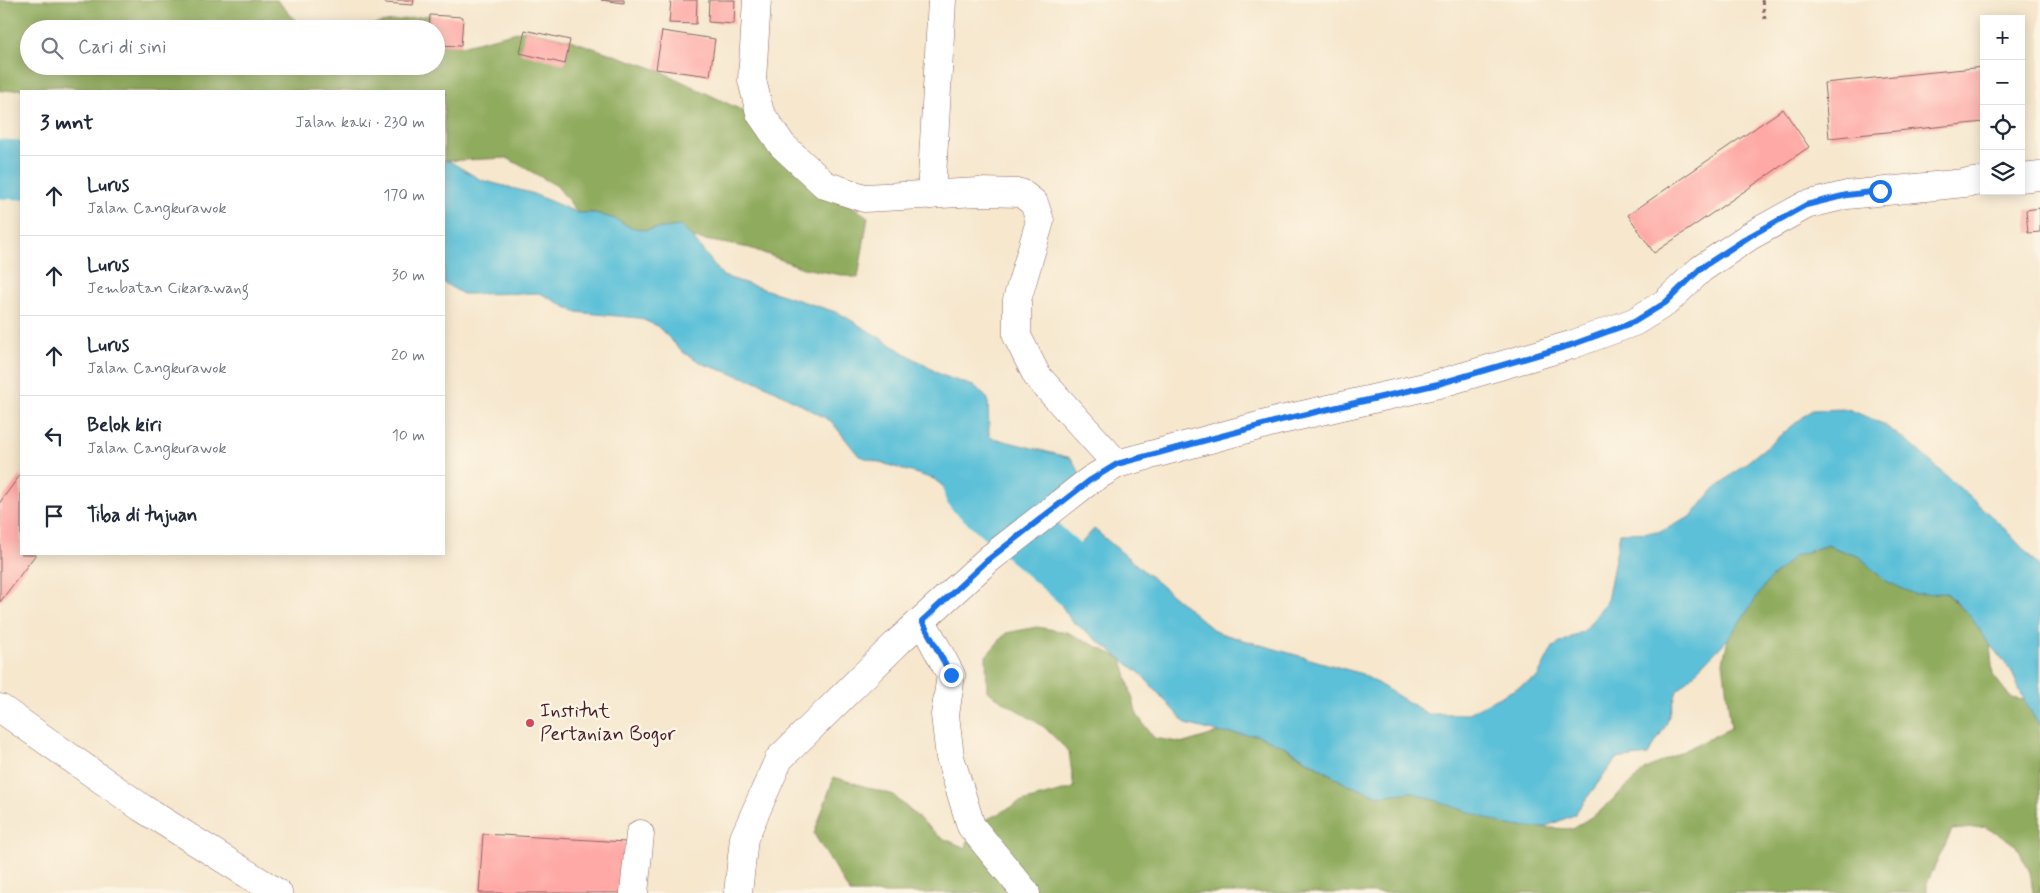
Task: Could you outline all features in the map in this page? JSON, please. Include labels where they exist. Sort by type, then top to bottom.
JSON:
[{"type":"street","points":[[757,0],[752,80],[760,113],[782,145],[825,185],[864,198],[979,192],[1021,193],[1034,203],[1040,221],[1017,300],[1017,336],[1037,376],[1117,464]]},
{"type":"street","points":[[931,195],[942,0]]},
{"type":"street","points":[[2025,178],[2040,176]]},
{"type":"street","points":[[738,893],[744,838],[779,759],[899,641],[989,559],[1089,481],[1117,464],[1281,420],[1438,384],[1571,345],[1634,322],[1665,303],[1701,268],[1750,236],[1806,205],[1847,195],[1980,181]]},
{"type":"street","points":[[922,621],[951,675],[945,715],[950,757],[971,826],[1026,893]]},
{"type":"street","points":[[0,708],[142,808],[278,893]]},
{"type":"street","points":[[634,893],[640,834]]},
{"type":"path","points":[[1762,0],[1765,19]]},
{"type":"green space","points":[[0,0],[277,0],[295,20],[20,20],[20,75],[445,75],[445,45],[461,46],[525,30],[570,40],[656,69],[789,133],[808,176],[868,217],[858,278],[803,268],[750,248],[693,238],[680,226],[646,230],[630,227],[615,219],[595,213],[578,213],[557,186],[507,158],[445,161],[445,90],[95,90],[59,86],[0,91]]},
{"type":"green space","points":[[430,15],[430,20],[400,20]]},
{"type":"green space","points":[[1827,545],[1860,557],[1884,580],[1946,593],[1970,616],[1990,645],[1993,675],[2011,698],[2024,700],[2040,718],[2040,893],[2033,893],[2030,872],[2015,844],[1985,827],[1952,830],[1927,883],[1927,893],[850,893],[814,834],[834,777],[893,795],[940,837],[966,848],[971,826],[1018,803],[1074,788],[1069,752],[1044,727],[987,691],[986,656],[1006,633],[1037,627],[1067,632],[1122,659],[1137,715],[1154,738],[1184,743],[1250,723],[1281,733],[1286,748],[1346,784],[1379,796],[1411,792],[1438,778],[1509,826],[1572,829],[1599,812],[1646,769],[1731,728],[1723,662],[1728,639],[1749,576],[1794,556]]},
{"type":"water","points":[[445,161],[449,161],[481,180],[531,193],[578,213],[595,213],[615,219],[630,227],[646,230],[680,226],[693,238],[723,276],[839,313],[941,375],[976,387],[988,399],[989,437],[1071,458],[1084,480],[1004,537],[934,479],[859,456],[831,421],[761,383],[706,365],[684,353],[657,326],[639,318],[575,312],[540,293],[463,294],[445,284]]},
{"type":"water","points":[[1848,409],[1883,424],[1914,447],[2000,524],[2040,567],[2040,727],[2024,700],[2011,670],[1990,645],[1970,616],[1947,593],[1914,594],[1884,580],[1860,557],[1827,545],[1794,556],[1768,581],[1728,639],[1677,691],[1666,725],[1648,755],[1616,759],[1574,815],[1542,828],[1509,826],[1411,792],[1379,796],[1346,784],[1286,747],[1257,735],[1222,733],[1186,724],[1141,674],[1071,620],[1046,582],[1094,529],[1216,632],[1362,674],[1428,714],[1466,714],[1537,678],[1553,647],[1585,630],[1607,601],[1620,533],[1660,532],[1692,516],[1714,489],[1812,410]]},
{"type":"building","points":[[385,0],[414,0],[413,5],[385,3]]},
{"type":"building","points":[[601,0],[624,0],[624,3]]},
{"type":"building","points":[[671,0],[697,0],[696,24],[669,23]]},
{"type":"building","points":[[709,0],[735,0],[734,24],[708,22]]},
{"type":"building","points":[[430,15],[463,17],[461,46],[445,45],[445,20],[430,20]]},
{"type":"building","points":[[525,30],[570,40],[565,64],[520,53]]},
{"type":"building","points":[[662,31],[715,39],[710,76],[656,69]]},
{"type":"building","points":[[1980,67],[1980,122],[1829,138],[1824,83]]},
{"type":"building","points":[[1783,109],[1809,147],[1654,253],[1628,215]]},
{"type":"building","points":[[2040,208],[2040,232],[2028,233],[2026,210]]},
{"type":"building","points":[[20,475],[20,555],[35,555],[0,602],[0,502]]},
{"type":"building","points":[[483,834],[626,842],[623,893],[479,893]]},
{"type":"waterway","points":[[0,169],[20,170]]},
{"type":"waterway","points":[[973,489],[1121,618]]},
{"type":"place","name":"Institut Pertanian Bogor","points":[[530,723]]},
{"type":"route","points":[[951,675],[922,621],[989,559],[1089,481],[1117,464],[1281,420],[1438,384],[1571,345],[1634,322],[1665,303],[1701,268],[1750,236],[1806,205],[1847,195],[1880,191]]}]
